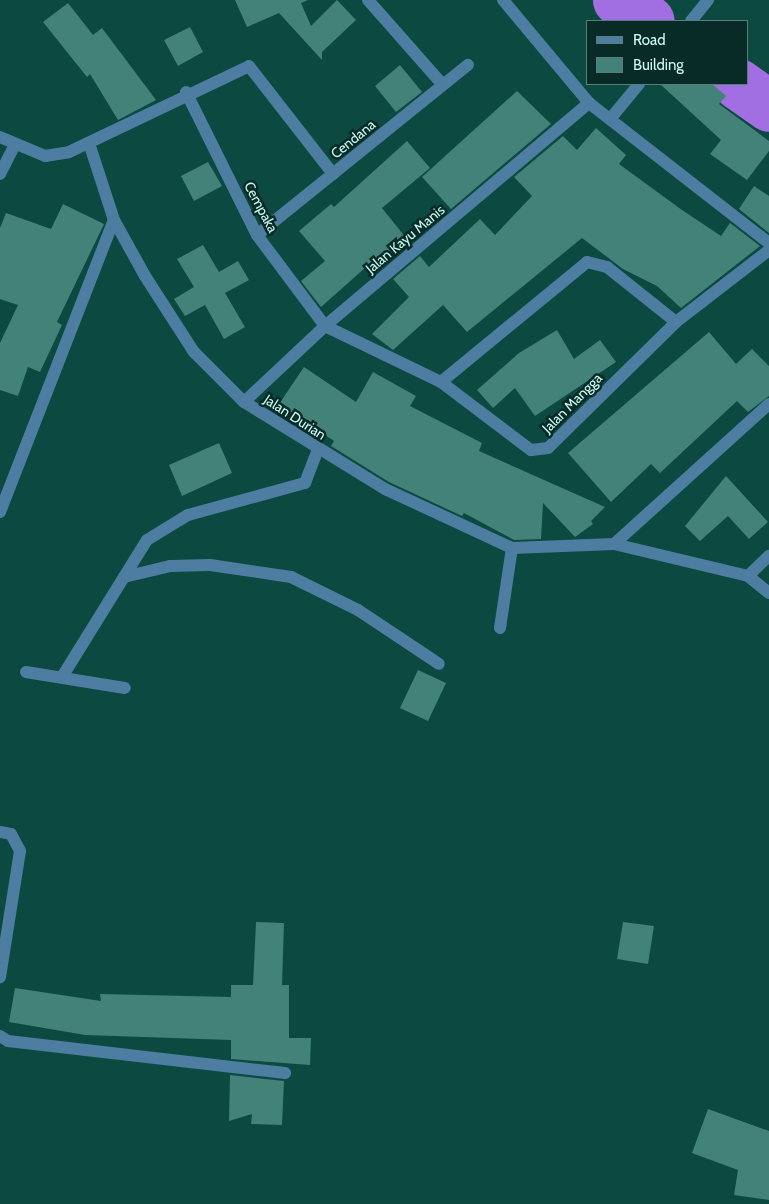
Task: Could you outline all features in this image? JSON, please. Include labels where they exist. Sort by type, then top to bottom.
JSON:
[{"type":"street","points":[[368,0],[443,85]]},
{"type":"street","points":[[504,0],[589,103],[611,118],[769,243]]},
{"type":"street","points":[[692,20],[705,4]]},
{"type":"street","name":"Cendana","points":[[257,235],[468,65]]},
{"type":"street","points":[[0,137],[14,146],[46,156],[69,152],[186,92],[240,68],[256,70],[333,174]]},
{"type":"street","points":[[611,118],[638,85]]},
{"type":"street","name":"Cempaka","points":[[186,92],[257,235],[325,326]]},
{"type":"street","name":"Jalan Kayu Manis","points":[[244,402],[325,326],[589,103]]},
{"type":"street","name":"Jalan Durian","points":[[89,143],[114,220],[194,352],[244,402],[318,450],[457,526],[512,548],[614,544],[748,576]]},
{"type":"street","points":[[0,174],[14,146]]},
{"type":"street","points":[[0,512],[114,220]]},
{"type":"street","name":"Jalan Mangga","points":[[325,326],[441,382],[525,448],[543,451],[676,322],[769,250]]},
{"type":"street","points":[[441,382],[587,262],[607,267],[676,322]]},
{"type":"street","points":[[614,544],[769,404]]},
{"type":"street","points":[[62,677],[147,540],[188,515],[305,483],[318,450]]},
{"type":"street","points":[[500,628],[512,548]]},
{"type":"street","points":[[769,556],[748,576],[769,593]]},
{"type":"street","points":[[124,577],[170,566],[210,565],[291,577],[358,610],[439,664]]},
{"type":"street","points":[[26,672],[125,688]]},
{"type":"street","points":[[0,832],[11,834],[20,851],[0,977]]},
{"type":"street","points":[[0,1036],[8,1041],[284,1074]]},
{"type":"building","points":[[235,0],[308,0],[301,3],[311,26],[337,0],[356,20],[322,52],[322,60],[279,13],[247,27]]},
{"type":"building","points":[[68,3],[93,35],[102,28],[156,100],[118,120],[90,74],[87,77],[43,22]]},
{"type":"building","points":[[190,27],[203,52],[178,66],[164,40]]},
{"type":"building","points":[[400,65],[422,92],[396,112],[375,86]]},
{"type":"building","points":[[661,85],[713,85],[726,96],[719,104],[769,141],[769,151],[747,180],[710,154],[721,140]]},
{"type":"building","points":[[517,91],[551,124],[451,209],[422,177]]},
{"type":"building","points":[[596,128],[626,155],[619,164],[682,210],[721,236],[730,223],[760,246],[681,308],[657,286],[623,269],[582,238],[467,332],[443,305],[393,350],[372,334],[409,297],[393,279],[420,256],[429,267],[480,219],[495,235],[532,196],[514,177],[563,136],[577,150]]},
{"type":"building","points":[[407,141],[430,168],[382,208],[410,243],[371,273],[366,267],[321,307],[301,281],[325,261],[299,231],[331,204],[334,207]]},
{"type":"building","points":[[208,162],[222,186],[194,201],[181,176]]},
{"type":"building","points":[[754,186],[769,196],[769,233],[739,209]]},
{"type":"building","points":[[63,204],[104,224],[57,322],[62,325],[40,372],[28,367],[18,396],[0,390],[0,343],[18,305],[0,299],[0,228],[6,213],[51,229]]},
{"type":"building","points":[[203,245],[219,272],[238,261],[249,280],[225,293],[245,327],[224,339],[205,305],[185,316],[174,299],[194,287],[177,259]]},
{"type":"building","points":[[557,330],[574,359],[600,340],[616,362],[535,416],[515,388],[493,408],[477,390],[519,353]]},
{"type":"building","points":[[709,332],[736,364],[752,349],[769,366],[769,396],[748,412],[737,401],[660,473],[651,464],[611,502],[568,453]]},
{"type":"building","points":[[304,367],[356,402],[373,372],[416,396],[410,406],[482,443],[479,451],[605,507],[591,521],[593,524],[575,537],[543,503],[541,539],[514,540],[464,513],[462,516],[389,482],[331,446],[334,441],[279,404]]},
{"type":"building","points":[[219,443],[232,473],[182,496],[169,465]]},
{"type":"building","points":[[726,476],[768,522],[749,539],[728,516],[700,541],[685,526]]},
{"type":"building","points":[[418,670],[446,683],[428,721],[400,708]]},
{"type":"building","points":[[256,922],[284,923],[282,985],[289,985],[289,1038],[311,1038],[310,1065],[231,1059],[231,1040],[85,1035],[9,1022],[15,988],[101,1001],[100,994],[231,997],[231,985],[253,985]]},
{"type":"building","points":[[623,922],[654,926],[648,964],[617,959]]},
{"type":"building","points":[[230,1075],[284,1081],[282,1125],[251,1124],[252,1114],[229,1121]]},
{"type":"building","points":[[708,1109],[769,1131],[769,1200],[734,1195],[738,1170],[692,1153]]},
{"type":"waterway","points":[[618,0],[648,20]]},
{"type":"waterway","points":[[739,85],[769,106]]}]
